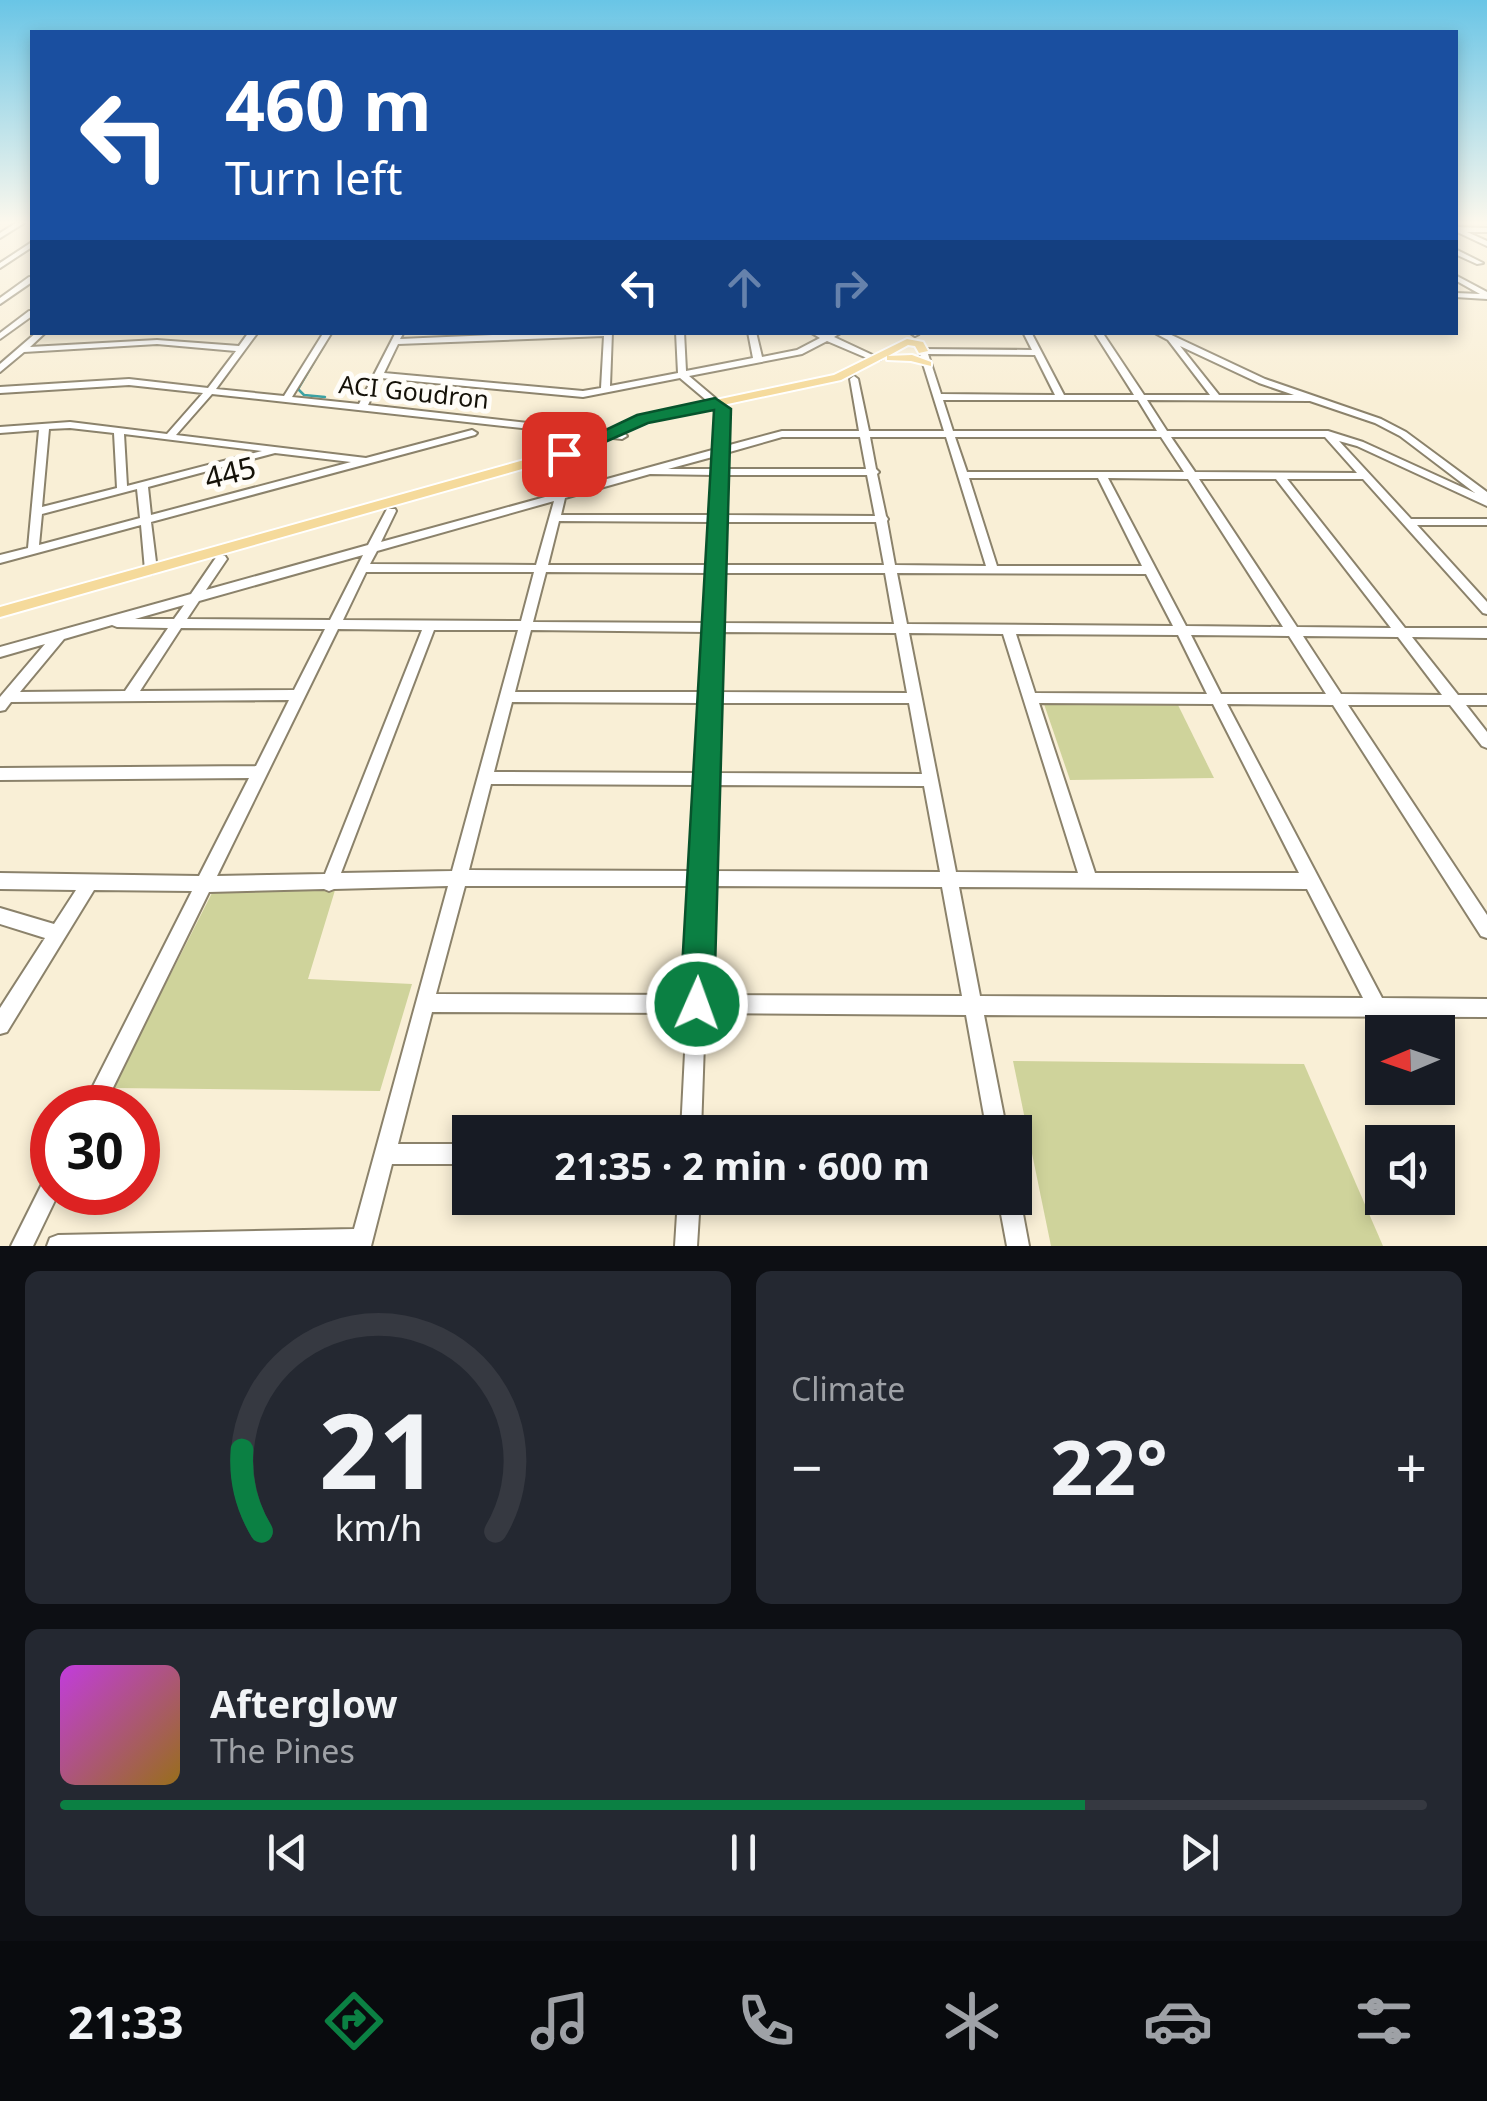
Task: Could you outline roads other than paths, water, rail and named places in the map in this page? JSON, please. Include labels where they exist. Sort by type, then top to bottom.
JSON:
[{"type":"main road","points":[[0,612],[564,454],[655,423],[719,406],[836,378],[877,359],[914,335],[923,351],[892,358],[854,379],[719,406]]},
{"type":"main road","points":[[892,358],[912,358],[927,364]]},
{"type":"main road","points":[[0,622],[562,462],[616,435]]},
{"type":"street","points":[[0,302],[29,281]]},
{"type":"street","points":[[1462,281],[1487,296]]},
{"type":"street","points":[[1458,295],[1487,296]]},
{"type":"street","points":[[2,334],[30,314]]},
{"type":"street","points":[[0,368],[38,335]]},
{"type":"street","points":[[102,346],[113,335]]},
{"type":"street","points":[[170,436],[252,335]]},
{"type":"street","name":"ACI Goudron","points":[[326,335],[288,398],[616,435]]},
{"type":"street","points":[[363,406],[398,337],[482,335]]},
{"type":"street","points":[[605,391],[608,335]]},
{"type":"street","points":[[680,335],[682,375],[719,406],[721,448],[693,1115]]},
{"type":"street","points":[[753,335],[758,360]]},
{"type":"street","points":[[820,335],[877,359]]},
{"type":"street","points":[[378,375],[582,394],[799,352],[832,335]]},
{"type":"street","points":[[1029,335],[1061,398]]},
{"type":"street","points":[[1100,335],[1487,930]]},
{"type":"street","points":[[1165,335],[1262,381],[1403,434],[1487,500]]},
{"type":"street","points":[[1169,337],[1216,398]]},
{"type":"street","points":[[21,350],[157,342],[242,349]]},
{"type":"street","points":[[993,570],[923,351],[1038,353]]},
{"type":"street","points":[[854,379],[994,1115]]},
{"type":"street","points":[[0,390],[129,382],[288,398]]},
{"type":"street","points":[[937,398],[1312,398]]},
{"type":"street","points":[[0,430],[70,425],[372,462]]},
{"type":"street","points":[[33,550],[44,426]]},
{"type":"street","points":[[119,431],[122,489]]},
{"type":"street","name":"445","points":[[0,559],[472,433]]},
{"type":"street","points":[[0,652],[782,434],[1328,434],[1360,444],[1487,500]]},
{"type":"street","points":[[1328,434],[1487,610]]},
{"type":"street","points":[[36,512],[281,450]]},
{"type":"street","points":[[58,1246],[361,1243],[567,472],[562,462]]},
{"type":"street","points":[[636,472],[874,472]]},
{"type":"street","points":[[963,475],[1366,476]]},
{"type":"street","points":[[1101,475],[1377,1008]]},
{"type":"street","points":[[1279,476],[1487,742]]},
{"type":"street","points":[[142,484],[151,570]]},
{"type":"street","points":[[104,1085],[391,511]]},
{"type":"street","points":[[555,518],[882,519]]},
{"type":"street","points":[[1407,522],[1487,522]]},
{"type":"street","points":[[128,696],[221,559]]},
{"type":"street","points":[[363,568],[1150,570]]},
{"type":"street","points":[[105,622],[1487,633]]},
{"type":"street","points":[[329,883],[429,627]]},
{"type":"street","points":[[1008,630],[1089,880]]},
{"type":"street","points":[[4,701],[59,636]]},
{"type":"street","points":[[4,701],[299,695]]},
{"type":"street","points":[[507,697],[916,698]]},
{"type":"street","points":[[1030,698],[1487,700]]},
{"type":"street","points":[[0,774],[260,772]]},
{"type":"street","points":[[485,778],[931,780]]},
{"type":"street","points":[[0,881],[1312,881]]},
{"type":"street","points":[[0,1024],[90,882]]},
{"type":"street","points":[[0,916],[58,934]]},
{"type":"street","points":[[425,1003],[1487,1008]]},
{"type":"street","points":[[385,1154],[452,1154]]},
{"type":"street","points":[[22,1246],[38,1215]]},
{"type":"street","points":[[686,1246],[687,1215]]},
{"type":"street","points":[[1012,1215],[1018,1246]]},
{"type":"waterway","points":[[324,345],[298,389],[304,395],[325,397]]}]
